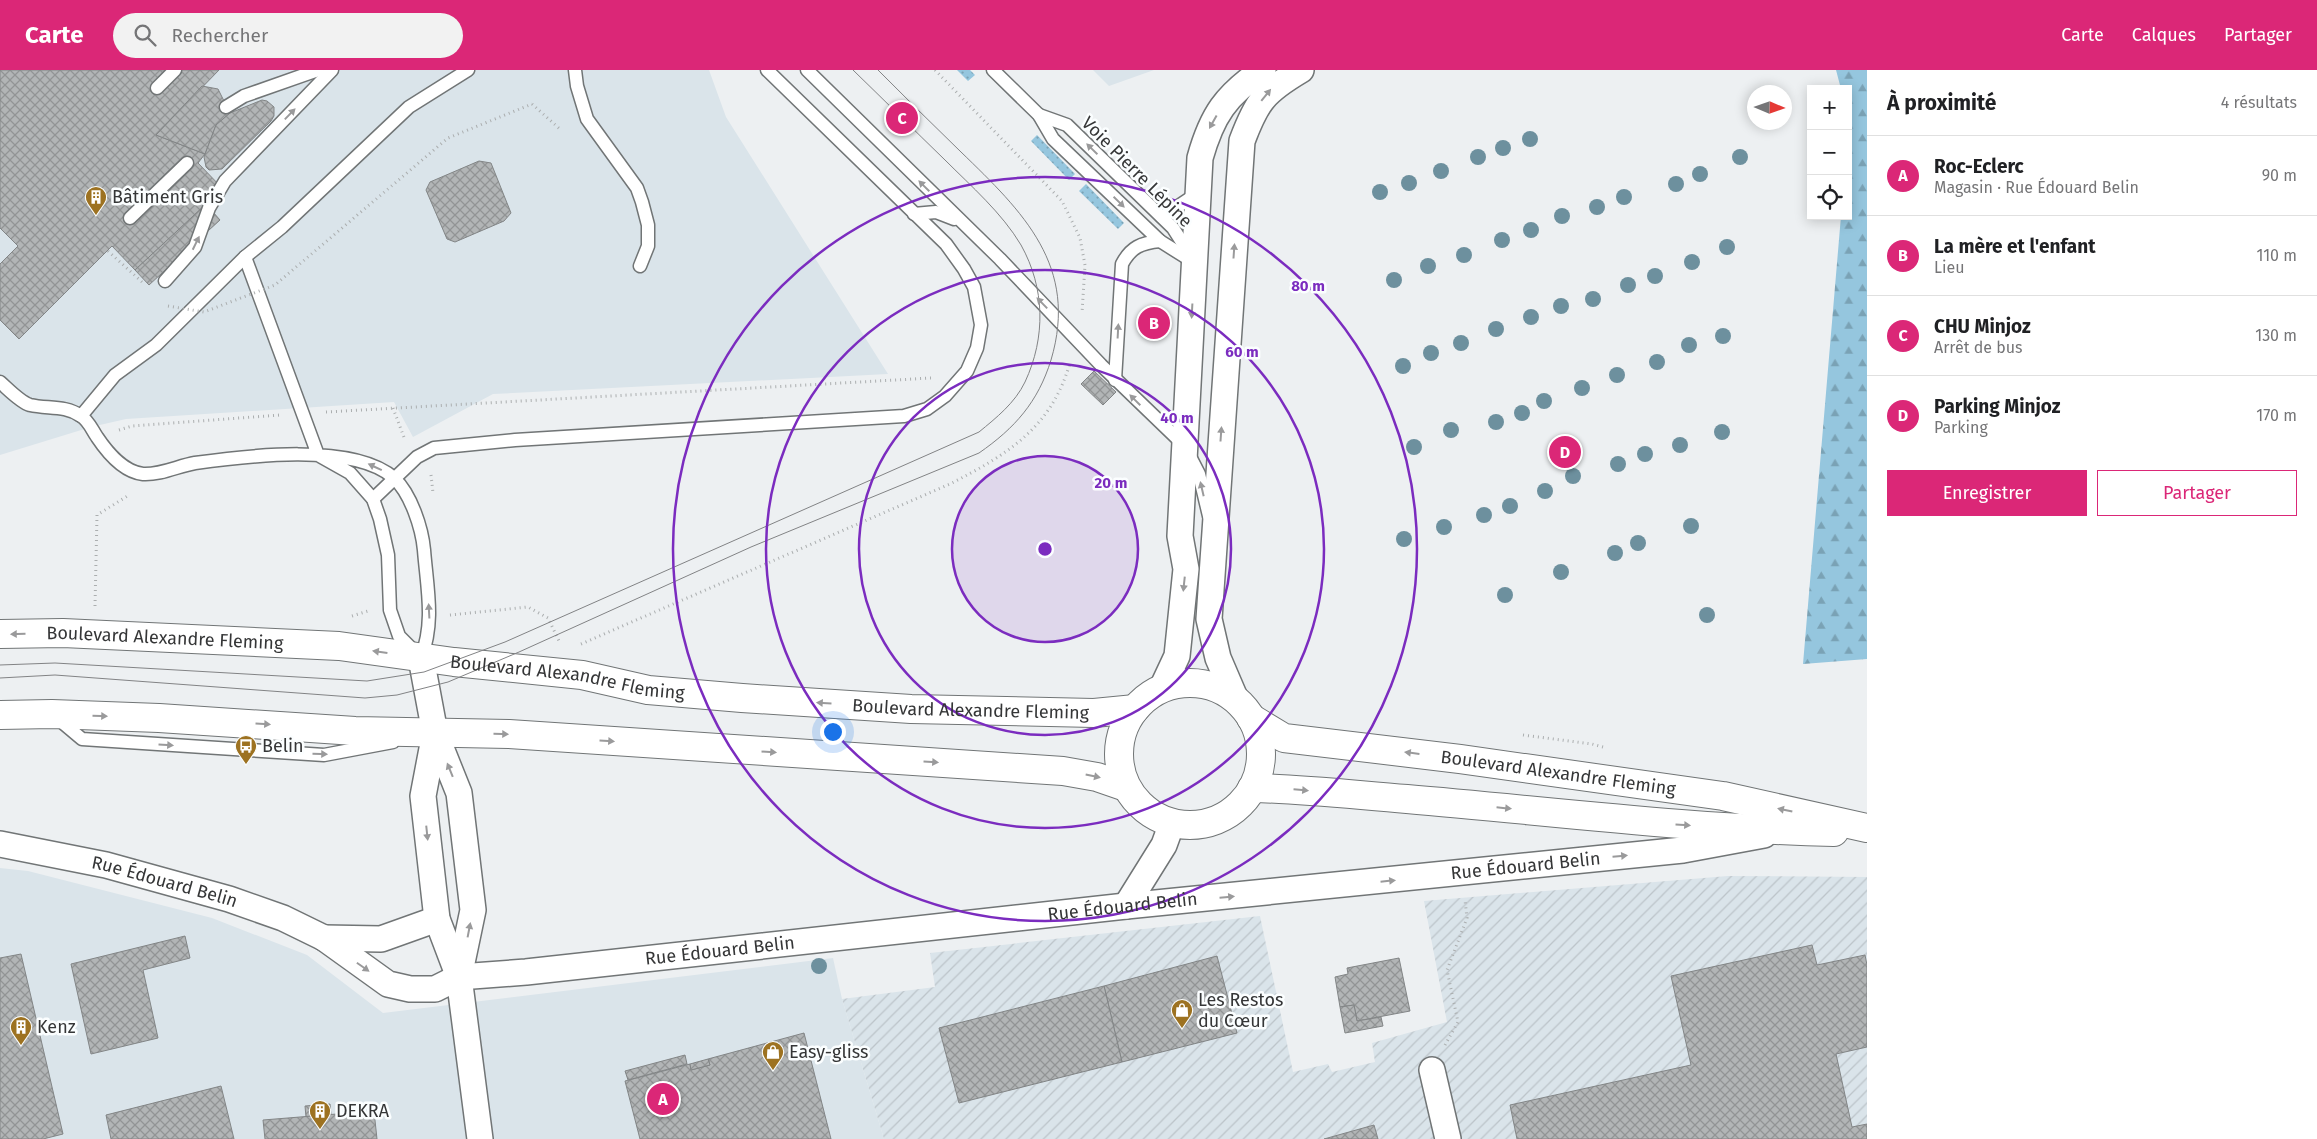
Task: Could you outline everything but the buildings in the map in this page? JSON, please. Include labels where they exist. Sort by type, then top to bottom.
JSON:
[{"type":"street","points":[[1162,688],[1177,656],[1186,570],[1180,536],[1200,158],[1208,131],[1223,103],[1242,84],[1263,70]]},
{"type":"street","points":[[1244,709],[1219,689],[1201,684],[1181,683],[1162,688],[1147,697],[1135,710],[1124,727],[1119,747],[1120,768],[1126,787],[1138,804],[1154,816],[1172,823],[1196,825],[1218,820],[1238,807],[1252,788],[1260,765],[1260,741],[1244,709],[1218,658],[1209,619],[1213,535],[1242,141],[1253,111],[1274,86],[1301,70]]},
{"type":"street","points":[[1195,262],[1230,299]]},
{"type":"street","name":"Boulevard Alexandre Fleming","points":[[0,634],[63,633],[339,646],[421,658],[582,675],[648,690],[910,709],[1094,713],[1135,710]]},
{"type":"street","points":[[421,658],[435,733],[459,793],[473,910],[459,977]]},
{"type":"street","name":"Boulevard Alexandre Fleming","points":[[1244,709],[1284,738],[1480,762],[1723,796],[1867,828]]},
{"type":"street","points":[[0,715],[52,714],[178,719],[346,731],[509,734],[1063,771],[1097,777],[1126,787]]},
{"type":"street","points":[[435,733],[423,796],[437,919],[459,977],[480,1139]]},
{"type":"street","name":"Boulevard Alexandre Fleming","points":[[1252,788],[1289,789],[1648,822],[1784,831],[1867,833]]},
{"type":"street","points":[[1126,906],[1164,845],[1172,823]]},
{"type":"street","name":"Rue Édouard Belin","points":[[0,844],[106,865],[229,899],[283,918],[324,938],[388,984],[410,989],[435,989],[459,977],[526,972],[1126,906],[1683,850],[1784,831]]},
{"type":"street","name":"Rue Édouard Belin","points":[[324,938],[381,939],[437,919]]},
{"type":"street","points":[[1432,1070],[1448,1139]]},
{"type":"lane","points":[[157,88],[176,70]]},
{"type":"lane","points":[[226,107],[244,96],[318,70]]},
{"type":"lane","points":[[165,280],[195,247],[209,208],[225,181],[332,70]]},
{"type":"lane","points":[[81,416],[115,375],[156,346],[245,257],[282,227],[409,107],[468,70]]},
{"type":"lane","points":[[575,70],[577,86],[587,119],[637,188],[642,202],[648,225],[648,246],[640,266]]},
{"type":"lane","points":[[373,499],[417,457],[434,448],[904,416],[927,409],[945,396],[967,371],[978,348],[981,324],[974,287],[946,244],[767,70]]},
{"type":"lane","points":[[807,70],[1000,259],[1115,380],[1184,445],[1199,474],[1213,535]]},
{"type":"lane","name":"Voie Pierre Lépine","points":[[993,70],[1039,115],[1053,139],[1160,241],[1195,262]]},
{"type":"lane","name":"Voie Pierre Lépine","points":[[1039,115],[1067,125],[1173,228],[1195,262]]},
{"type":"lane","points":[[130,218],[188,163]]},
{"type":"lane","points":[[1162,217],[1198,193]]},
{"type":"lane","points":[[914,214],[936,212],[959,220]]},
{"type":"lane","points":[[1115,380],[1122,264],[1129,251],[1141,243],[1160,241]]},
{"type":"lane","points":[[0,382],[29,404],[62,408],[81,416],[122,465],[129,470],[143,474],[161,473],[191,464],[225,459],[318,455],[348,457],[373,465],[395,479],[413,506],[423,538],[430,614],[428,639],[421,658],[399,636],[390,610],[388,555],[380,519],[373,499],[350,473],[318,455],[245,257]]},
{"type":"path","points":[[573,648],[950,484],[996,460],[1018,445],[1042,419],[1059,392],[1069,366],[1082,314],[1085,265],[1080,238],[1062,201],[935,70]]},
{"type":"path","points":[[161,300],[168,306],[204,312],[275,285],[448,138],[532,104],[561,130]]},
{"type":"path","points":[[108,251],[148,288]]},
{"type":"path","points":[[98,438],[132,426],[303,413],[962,376]]},
{"type":"path","points":[[95,606],[97,514],[134,492],[143,474]]},
{"type":"path","points":[[449,615],[528,607],[548,618],[564,652]]},
{"type":"path","points":[[1458,1022],[1447,970],[1467,918],[1464,891]]},
{"type":"shaded area","points":[[0,70],[709,70],[726,117],[888,374],[493,394],[413,437],[394,402],[126,419],[91,427],[0,455]]},
{"type":"shaded area","points":[[1093,70],[1154,70],[1109,86]]},
{"type":"shaded area","points":[[0,868],[28,871],[212,918],[307,955],[383,1013],[833,958],[842,999],[884,1139],[0,1139]]},
{"type":"shaded area","points":[[1728,876],[1867,877],[1867,1139],[884,1139],[842,999],[935,987],[930,953],[1260,916],[1293,1072],[1328,1064],[1332,1072],[1375,1062],[1372,1043],[1447,1022],[1424,901]]},
{"type":"green space","points":[[957,70],[970,70],[975,75],[968,81]]},
{"type":"green space","points":[[1836,70],[1867,70],[1867,659],[1803,664],[1841,220],[1852,220],[1852,85],[1840,85]]},
{"type":"green space","points":[[1037,135],[1075,174],[1069,180],[1031,141]]},
{"type":"green space","points":[[1086,184],[1124,223],[1118,229],[1079,191]]},
{"type":"tram line","points":[[0,665],[55,663],[367,681],[424,672],[505,642],[979,432],[1005,410],[1016,397],[1032,365],[1037,348],[1040,313],[1035,278],[1021,245],[1005,222],[853,70]]},
{"type":"tram line","points":[[0,678],[55,675],[365,698],[397,695],[448,682],[751,547],[979,453],[992,444],[1024,413],[1046,375],[1058,327],[1057,296],[1051,269],[1040,243],[1024,219],[1005,197],[878,70]]},
{"type":"place","name":"CHU Minjoz","points":[[902,118]]},
{"type":"place","name":"Bâtiment Gris","points":[[96,216]]},
{"type":"place","name":"La mère et l'enfant","points":[[1154,323]]},
{"type":"place","name":"Parking Minjoz","points":[[1565,452]]},
{"type":"place","name":"Belin","points":[[246,765]]},
{"type":"place","name":"Les Restos du Cœur","points":[[1182,1029]]},
{"type":"place","name":"Kenz","points":[[21,1046]]},
{"type":"place","name":"Easy-gliss","points":[[773,1071]]},
{"type":"place","name":"Roc-Eclerc","points":[[663,1099]]},
{"type":"place","name":"DEKRA","points":[[320,1130]]}]
